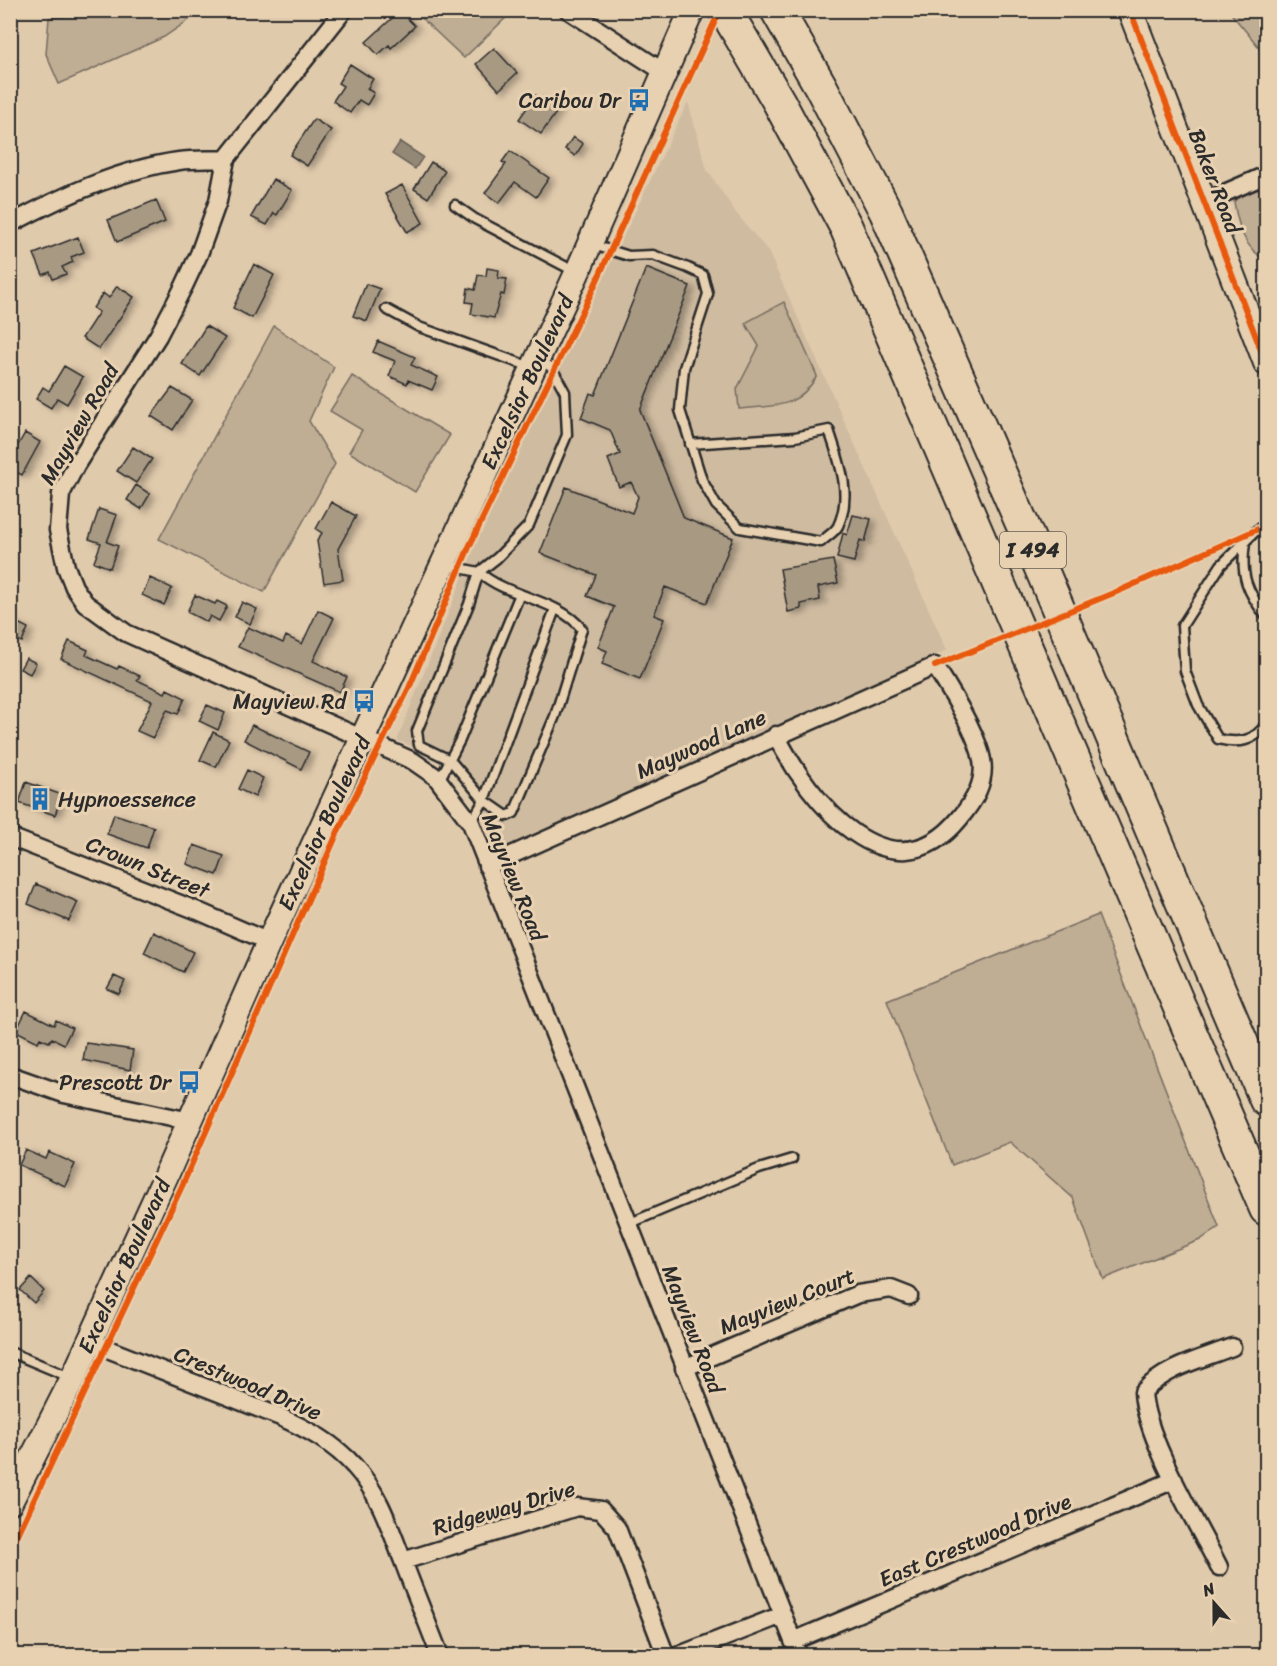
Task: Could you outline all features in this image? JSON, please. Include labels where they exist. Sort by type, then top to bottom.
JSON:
[{"type":"highway","name":"I 494","points":[[725,10],[779,102],[846,228],[1266,1209]]},
{"type":"highway","name":"I 494","points":[[777,10],[821,87],[886,212],[1037,557],[1266,1100]]},
{"type":"main road","name":"Excelsior Boulevard","points":[[10,1502],[90,1342],[269,942],[577,273],[692,10]]},
{"type":"main road","name":"Baker Road","points":[[1130,10],[1266,363]]},
{"type":"street","points":[[10,224],[89,187],[145,168],[180,161],[226,159],[344,10]]},
{"type":"street","points":[[568,10],[664,72]]},
{"type":"street","name":"Mayview Road","points":[[226,159],[218,201],[199,254],[184,286],[158,336],[76,465],[61,494],[57,511],[61,548],[74,587],[85,603],[126,633],[412,761],[439,781],[471,823],[627,1224],[796,1648]]},
{"type":"street","points":[[1204,202],[1266,175]]},
{"type":"street","name":"Maywood Lane","points":[[487,866],[776,735],[935,666],[982,758],[983,774],[979,789],[960,819],[945,834],[916,849],[881,848],[852,834],[839,822],[788,759],[776,735]]},
{"type":"street","name":"Crown Street","points":[[10,837],[198,911],[269,942]]},
{"type":"street","points":[[10,1075],[64,1094],[190,1121]]},
{"type":"street","name":"Mayview Court","points":[[684,1368],[858,1293],[891,1289],[909,1296]]},
{"type":"street","name":"Crestwood Drive","points":[[90,1342],[278,1416],[306,1429],[333,1446],[355,1467],[373,1492],[440,1656]]},
{"type":"street","points":[[1219,1567],[1174,1480],[1144,1408],[1143,1392],[1153,1381],[1166,1373],[1232,1347]]},
{"type":"street","name":"East Crestwood Drive","points":[[796,1648],[1174,1480]]},
{"type":"street","name":"Ridgeway Drive","points":[[403,1562],[578,1507],[602,1509],[617,1528],[666,1656]]},
{"type":"street","points":[[677,1656],[782,1615]]},
{"type":"lane","points":[[455,205],[475,219],[577,273]]},
{"type":"lane","points":[[590,244],[629,256],[653,255],[703,275],[707,281],[708,294],[684,368],[680,410],[690,444],[702,480],[716,505],[740,528],[821,542],[838,528],[845,497],[844,475],[829,430],[795,437],[690,444]]},
{"type":"lane","points":[[386,309],[420,327],[552,368],[565,392],[567,435],[529,525],[505,551],[479,572],[469,604],[417,731],[419,745],[450,760],[484,800],[507,816],[514,813],[555,716],[582,629],[572,617],[488,580],[479,572],[443,565]]},
{"type":"lane","points":[[1266,525],[1221,565],[1182,626],[1185,671],[1198,705],[1218,739],[1238,742],[1249,740],[1266,724]]},
{"type":"lane","points":[[1245,543],[1242,560],[1248,592],[1266,616]]},
{"type":"lane","points":[[439,781],[520,594]]},
{"type":"lane","points":[[471,823],[484,800],[555,609]]},
{"type":"lane","points":[[627,1224],[759,1169],[792,1159]]},
{"type":"lane","points":[[10,1352],[73,1378]]},
{"type":"shaded area","points":[[74,10],[202,11],[164,37],[59,84],[46,54],[49,18],[71,16]]},
{"type":"shaded area","points":[[414,11],[513,11],[464,58]]},
{"type":"shaded area","points":[[1229,11],[1266,11],[1266,63],[1258,46]]},
{"type":"shaded area","points":[[688,102],[707,170],[736,213],[768,251],[947,650],[504,850],[485,809],[460,778],[429,754],[397,740],[479,537]]},
{"type":"shaded area","points":[[400,142],[423,157],[415,169],[392,154]]},
{"type":"shaded area","points":[[1266,175],[1266,260],[1252,250],[1243,236],[1234,202],[1250,182]]},
{"type":"shaded area","points":[[784,302],[817,376],[801,395],[784,404],[739,409],[737,389],[759,346],[745,323]]},
{"type":"shaded area","points":[[274,326],[334,367],[309,421],[335,464],[264,592],[159,539]]},
{"type":"shaded area","points":[[352,376],[450,435],[415,492],[349,452],[362,430],[330,411]]},
{"type":"shaded area","points":[[1098,915],[1219,1227],[1200,1240],[1103,1279],[1073,1198],[1010,1142],[952,1165],[887,1000]]},
{"type":"building","points":[[400,11],[415,26],[391,48],[389,45],[378,55],[366,42]]},
{"type":"building","points":[[494,48],[517,73],[499,90],[476,64]]},
{"type":"building","points":[[350,64],[373,79],[367,89],[374,93],[367,105],[359,100],[350,113],[333,101],[343,86],[338,83]]},
{"type":"building","points":[[536,95],[558,110],[541,134],[519,119]]},
{"type":"building","points":[[314,119],[331,130],[307,166],[290,155]]},
{"type":"building","points":[[573,137],[583,144],[575,156],[565,149]]},
{"type":"building","points":[[510,151],[549,178],[536,197],[515,182],[499,203],[485,193],[506,164],[502,162]]},
{"type":"building","points":[[431,162],[445,171],[428,198],[414,189]]},
{"type":"building","points":[[273,179],[292,190],[277,215],[274,213],[267,225],[251,217]]},
{"type":"building","points":[[402,185],[423,223],[407,232],[385,194]]},
{"type":"building","points":[[156,200],[165,222],[117,242],[108,220]]},
{"type":"building","points":[[78,237],[84,252],[71,257],[73,262],[62,267],[66,274],[53,279],[50,272],[43,275],[34,254]]},
{"type":"building","points":[[254,264],[274,275],[252,318],[233,308]]},
{"type":"building","points":[[487,268],[499,270],[498,278],[507,279],[504,295],[501,294],[494,318],[471,314],[473,303],[466,302],[468,288],[475,290],[478,275],[486,276]]},
{"type":"building","points":[[646,268],[690,286],[640,410],[684,518],[733,538],[707,603],[665,587],[654,615],[664,619],[640,679],[602,664],[607,651],[598,647],[614,607],[587,596],[596,575],[540,553],[566,487],[632,513],[638,497],[631,482],[619,487],[608,459],[620,454],[610,430],[581,418],[590,393],[595,395]]},
{"type":"building","points":[[366,284],[380,289],[367,321],[353,316]]},
{"type":"building","points":[[117,286],[134,297],[99,349],[82,338],[99,312],[93,308],[103,293],[109,298]]},
{"type":"building","points":[[206,326],[225,338],[200,376],[182,364]]},
{"type":"building","points":[[378,341],[415,357],[411,365],[438,377],[432,390],[408,380],[407,384],[389,376],[395,361],[373,352]]},
{"type":"building","points":[[64,366],[83,377],[67,404],[57,398],[51,408],[36,399],[43,387],[49,391]]},
{"type":"building","points":[[172,388],[192,400],[173,430],[151,416]]},
{"type":"building","points":[[25,433],[40,442],[22,475],[10,469],[10,459]]},
{"type":"building","points":[[133,447],[152,459],[136,483],[117,471]]},
{"type":"building","points":[[136,485],[150,494],[141,509],[127,500]]},
{"type":"building","points":[[331,502],[356,516],[338,549],[343,580],[324,583],[317,541],[322,533],[316,529]]},
{"type":"building","points":[[99,509],[117,515],[107,542],[118,546],[110,568],[94,562],[101,543],[89,539]]},
{"type":"building","points":[[853,515],[871,519],[865,542],[860,540],[854,562],[837,558],[843,533],[847,535]]},
{"type":"building","points":[[833,560],[838,583],[818,587],[820,600],[801,604],[801,609],[788,612],[780,569]]},
{"type":"building","points":[[150,578],[172,588],[164,605],[142,595]]},
{"type":"building","points":[[195,595],[215,604],[217,601],[227,606],[219,621],[210,616],[207,622],[187,612]]},
{"type":"building","points":[[242,602],[257,609],[250,624],[235,617]]},
{"type":"building","points":[[318,610],[334,618],[313,661],[347,677],[340,692],[238,647],[248,627],[283,643],[286,636],[302,644]]},
{"type":"building","points":[[10,619],[28,628],[22,642],[10,637]]},
{"type":"building","points":[[69,641],[88,650],[86,655],[117,669],[119,666],[140,676],[137,680],[165,693],[167,689],[185,698],[178,714],[167,710],[153,738],[137,731],[152,701],[61,659]]},
{"type":"building","points":[[26,658],[36,663],[30,674],[20,669]]},
{"type":"building","points":[[207,705],[225,713],[218,730],[199,721]]},
{"type":"building","points":[[252,725],[309,752],[301,769],[244,740]]},
{"type":"building","points":[[213,732],[229,740],[216,767],[200,760]]},
{"type":"building","points":[[247,770],[263,778],[255,797],[238,789]]},
{"type":"building","name":"Hypnoessence","points":[[26,782],[62,795],[55,815],[19,803]]},
{"type":"building","points":[[114,814],[154,827],[147,848],[107,834]]},
{"type":"building","points":[[194,845],[224,856],[217,875],[187,864]]},
{"type":"building","points":[[36,884],[78,902],[69,921],[28,904]]},
{"type":"building","points":[[154,932],[193,952],[183,972],[144,953]]},
{"type":"building","points":[[114,976],[125,981],[119,994],[107,989]]},
{"type":"building","points":[[26,1011],[54,1025],[56,1020],[72,1028],[64,1044],[52,1038],[49,1042],[40,1038],[38,1042],[16,1031]]},
{"type":"building","points":[[86,1043],[133,1050],[130,1070],[83,1060]]},
{"type":"building","points":[[26,1150],[46,1159],[49,1152],[75,1164],[65,1186],[19,1165]]},
{"type":"building","points":[[31,1278],[44,1291],[34,1303],[20,1290]]},
{"type":"cycle path","points":[[10,1551],[182,1186],[340,827],[409,688],[469,547],[594,287],[720,10]]},
{"type":"cycle path","points":[[1130,10],[1266,363]]},
{"type":"cycle path","points":[[935,666],[1121,590],[1258,529]]},
{"type":"place","name":"Caribou Dr","points":[[639,100]]},
{"type":"place","name":"Mayview Rd","points":[[364,701]]},
{"type":"place","name":"Hypnoessence","points":[[40,799]]},
{"type":"place","name":"Prescott Dr","points":[[189,1082]]}]
